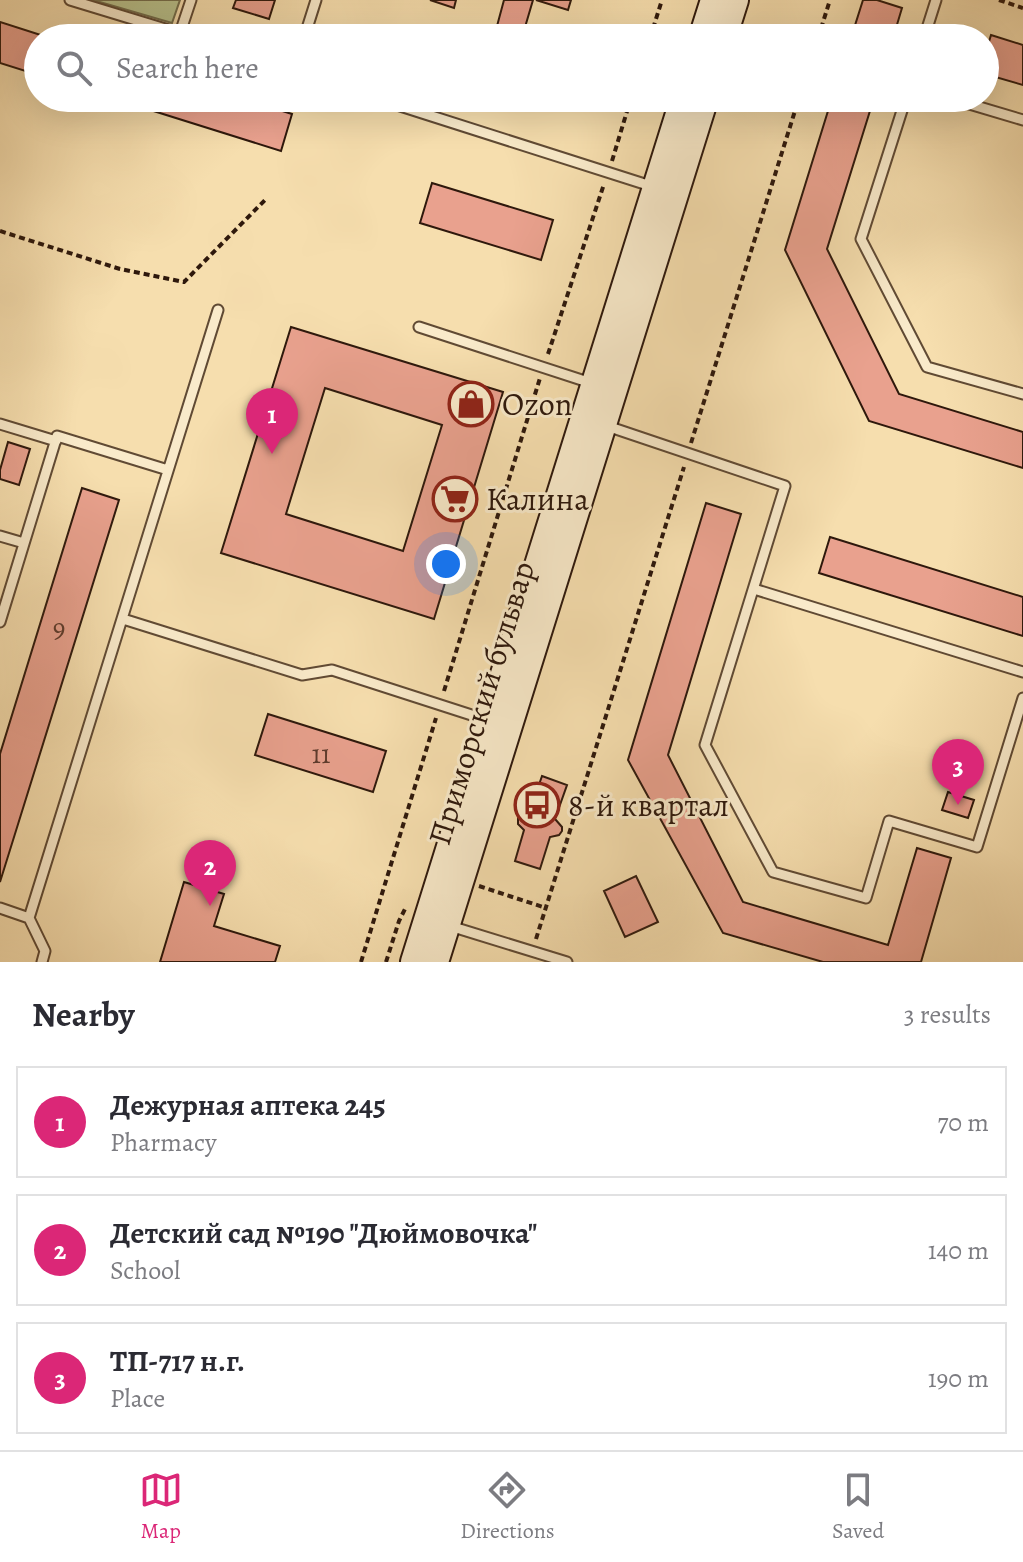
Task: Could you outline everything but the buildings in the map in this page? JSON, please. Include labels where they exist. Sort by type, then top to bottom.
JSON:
[{"type":"main road","points":[[706,24],[714,0]]},
{"type":"main road","points":[[727,24],[735,0]]},
{"type":"main road","points":[[414,962],[680,112]]},
{"type":"main road","name":"Приморский бульвар","points":[[435,962],[701,112]]},
{"type":"lane","points":[[70,0],[150,24]]},
{"type":"lane","points":[[183,24],[191,0]]},
{"type":"lane","points":[[308,24],[316,0]]},
{"type":"lane","points":[[928,24],[936,0]]},
{"type":"lane","points":[[419,112],[656,187]]},
{"type":"lane","points":[[902,112],[861,239],[927,367],[1023,394]]},
{"type":"lane","points":[[996,112],[1023,120]]},
{"type":"lane","points":[[42,962],[45,951],[29,918],[218,310]]},
{"type":"lane","points":[[419,327],[595,384]]},
{"type":"lane","points":[[0,424],[56,441]]},
{"type":"lane","points":[[604,425],[785,486],[705,745],[773,872],[866,898],[889,821],[977,847],[1023,698]]},
{"type":"lane","points":[[0,622],[57,436],[168,470]]},
{"type":"lane","points":[[0,536],[24,543]]},
{"type":"lane","points":[[754,589],[1023,672]]},
{"type":"lane","points":[[123,619],[302,675],[332,670],[490,721]]},
{"type":"lane","points":[[0,908],[29,918]]},
{"type":"lane","points":[[447,925],[567,962]]},
{"type":"path","points":[[654,24],[662,0]]},
{"type":"path","points":[[822,24],[830,0]]},
{"type":"path","points":[[999,0],[1023,8]]},
{"type":"path","points":[[361,962],[543,368],[627,112]]},
{"type":"path","points":[[532,951],[795,112]]},
{"type":"path","points":[[0,231],[120,269],[184,282],[266,199]]},
{"type":"path","points":[[473,884],[546,908]]},
{"type":"green space","points":[[93,0],[180,0],[172,23]]},
{"type":"place","name":"Ozon","points":[[471,404]]},
{"type":"place","name":"Дежурная аптека 245","points":[[272,454]]},
{"type":"place","name":"Калина","points":[[455,499]]},
{"type":"place","name":"8-й квартал","points":[[537,805]]},
{"type":"place","name":"ТП-717 н.г.","points":[[958,805]]},
{"type":"place","name":"Детский сад №190 \"Дюймовочка\"","points":[[210,906]]}]
